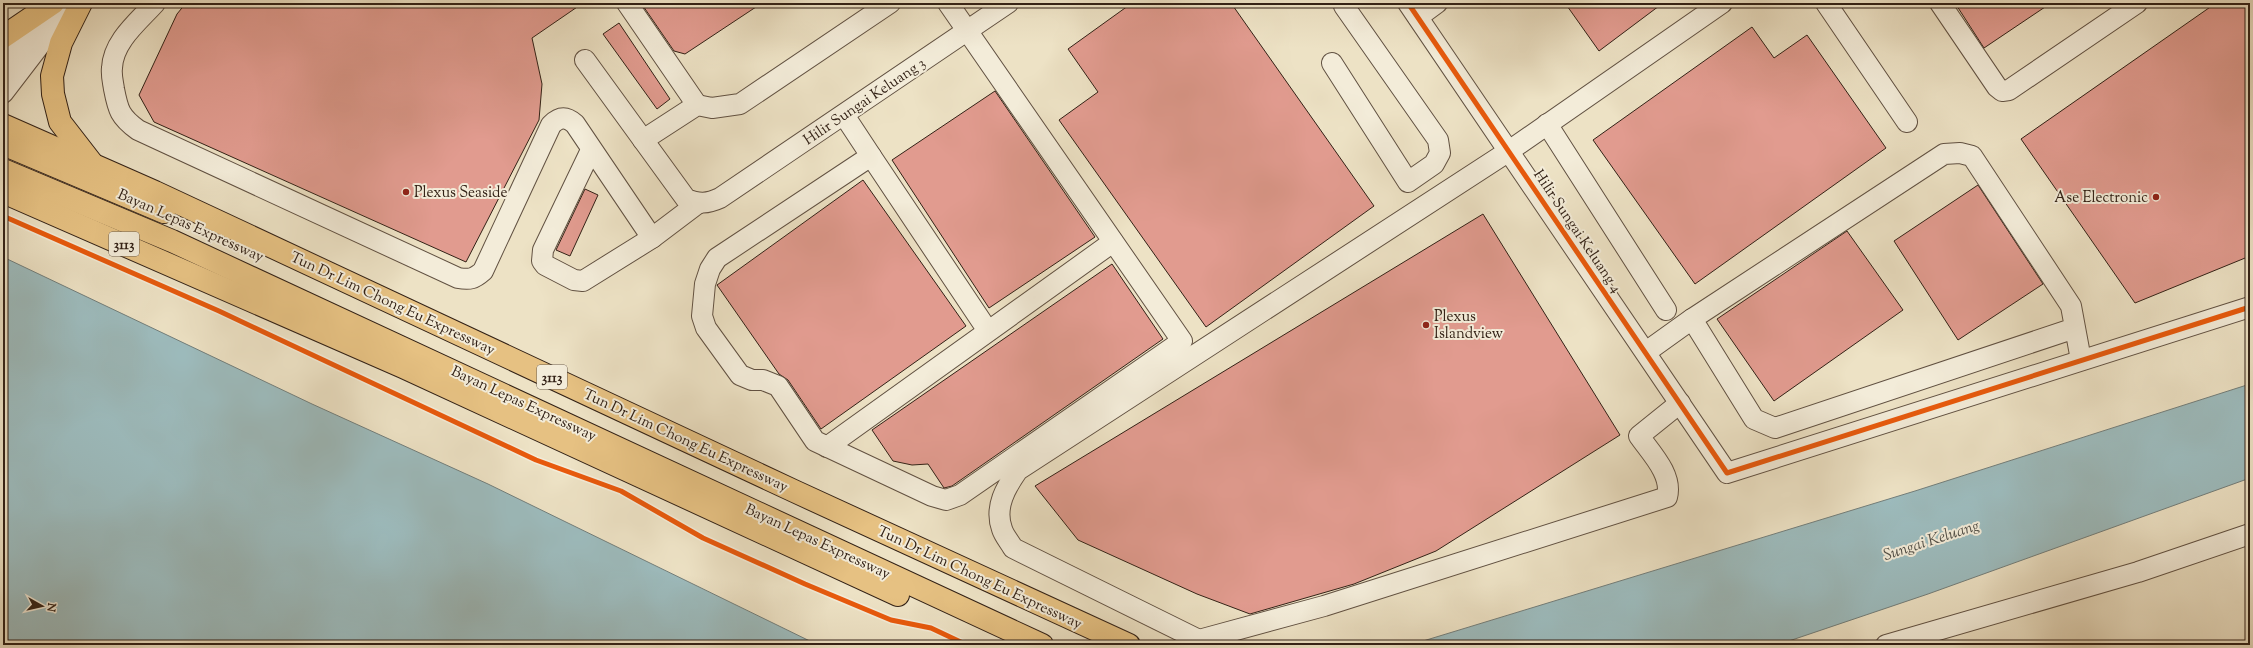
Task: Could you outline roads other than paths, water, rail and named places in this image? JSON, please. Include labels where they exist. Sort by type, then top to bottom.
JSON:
[{"type":"highway","points":[[3,37],[53,3]]},
{"type":"highway","points":[[81,3],[61,43],[52,76],[53,94],[60,122],[92,163]]},
{"type":"highway","name":"Tun Dr Lim Chong Eu Expressway","points":[[3,125],[92,163],[801,495],[1098,638],[1129,645]]},
{"type":"highway","name":"Bayan Lepas Expressway","points":[[3,144],[183,220],[1098,638]]},
{"type":"highway","name":"Bayan Lepas Expressway","points":[[3,170],[172,241],[1042,645]]},
{"type":"highway","name":"3113","points":[[3,192],[403,367],[1009,645]]},
{"type":"street","points":[[3,64],[65,3]]},
{"type":"street","points":[[3,93],[72,3]]},
{"type":"street","points":[[155,3],[123,39],[114,53],[111,69],[117,107],[125,120],[138,130],[458,278],[468,280],[476,277],[483,271],[551,125],[556,120],[563,118],[569,119],[574,124],[652,238]]},
{"type":"street","points":[[627,3],[697,105],[712,108],[740,104],[890,3]]},
{"type":"street","points":[[871,156],[717,258],[710,269],[705,284],[702,316],[706,328],[736,370],[746,378],[763,380],[778,386],[815,441],[932,496],[946,500],[960,495],[1182,341],[948,3]]},
{"type":"street","name":"Hilir Sungai Keluang 3","points":[[697,204],[709,204],[720,198],[1008,3]]},
{"type":"street","points":[[1413,10],[1437,3]]},
{"type":"street","points":[[1680,403],[1639,436],[1666,476],[1670,487],[1668,497],[1324,606],[1199,640],[1013,548],[1002,530],[999,514],[1004,491],[1018,470],[1509,151],[1722,3]]},
{"type":"street","points":[[1826,3],[1907,122]]},
{"type":"street","points":[[1940,3],[1997,87],[2002,91],[2009,90],[2136,3]]},
{"type":"street","points":[[1332,63],[1408,182],[1434,164],[1440,153],[1438,140],[1346,4]]},
{"type":"street","name":"Hilir Sungai Keluang 4","points":[[1413,10],[1728,473],[2081,360]]},
{"type":"street","points":[[585,60],[686,199],[697,204],[652,238],[583,281],[574,280],[545,265],[542,260],[542,250],[591,150]]},
{"type":"street","points":[[643,140],[697,105]]},
{"type":"street","points":[[844,115],[988,331]]},
{"type":"street","points":[[1547,124],[1666,310]]},
{"type":"street","points":[[1646,352],[1692,319],[1944,154],[1960,153],[1972,156],[2071,306],[2081,360],[2250,307]]},
{"type":"street","points":[[827,447],[1113,242]]},
{"type":"street","points":[[1692,319],[1754,419],[1776,428],[2075,328]]},
{"type":"street","points":[[1886,645],[2138,572],[2250,534]]},
{"type":"water","points":[[3,257],[312,404],[488,484],[818,645],[3,645]]},
{"type":"water","name":"Sungai Keluang","points":[[2250,384],[2250,478],[1928,594],[1777,645],[1410,645],[1915,491]]},
{"type":"place","name":"Plexus Seaside","points":[[406,192]]},
{"type":"place","name":"Ase Electronic","points":[[2156,197]]},
{"type":"place","name":"Plexus Islandview","points":[[1426,325]]}]
